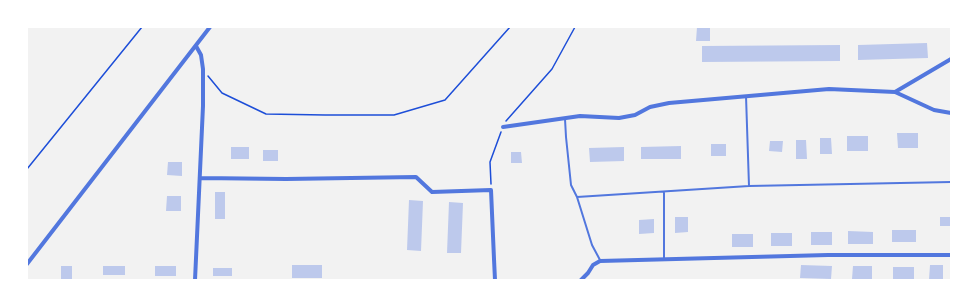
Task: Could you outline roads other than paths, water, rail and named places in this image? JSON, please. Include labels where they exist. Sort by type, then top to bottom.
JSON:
[{"type":"street","points":[[27,264],[210,27]]},
{"type":"street","points":[[195,280],[204,106],[203,69],[201,55],[196,46]]},
{"type":"street","points":[[894,92],[951,59]]},
{"type":"street","points":[[503,127],[580,116],[619,118],[635,115],[650,107],[668,103],[829,89],[894,92],[934,110],[951,113]]},
{"type":"street","points":[[200,178],[416,178],[432,192],[491,190],[495,280]]},
{"type":"street","points":[[581,280],[593,265],[600,261],[828,255],[951,255]]},
{"type":"lane","points":[[746,96],[749,186]]},
{"type":"lane","points":[[565,118],[571,185],[577,197],[592,245],[600,261]]},
{"type":"lane","points":[[577,197],[749,186],[951,182]]},
{"type":"lane","points":[[664,192],[664,259]]}]
